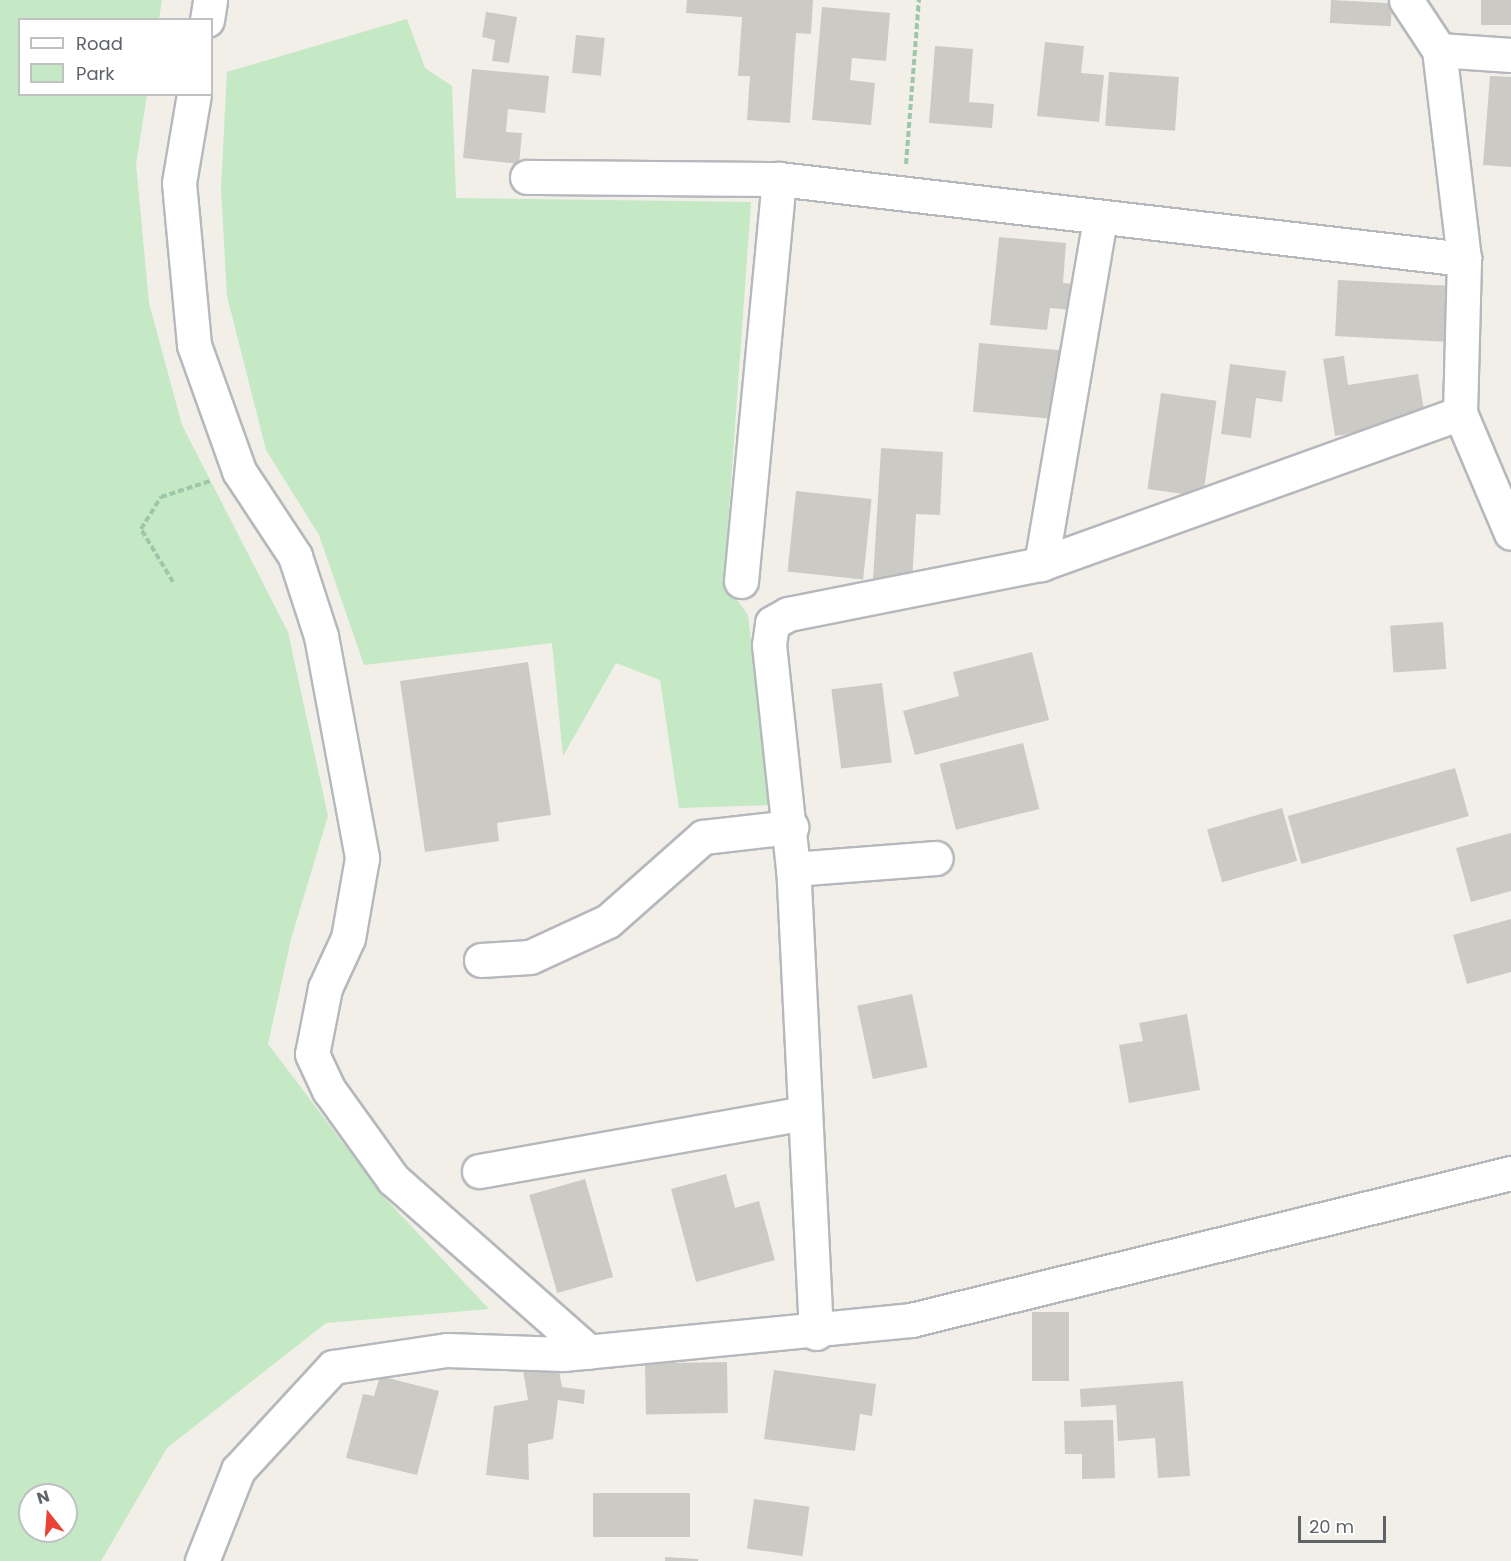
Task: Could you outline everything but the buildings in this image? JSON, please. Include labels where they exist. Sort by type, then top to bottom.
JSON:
[{"type":"street","points":[[207,18],[210,0]]},
{"type":"street","points":[[1406,0],[1439,50],[1464,259],[1460,413],[1511,533]]},
{"type":"street","points":[[1439,50],[1511,55]]},
{"type":"street","points":[[194,96],[179,183],[194,345],[239,471],[295,556],[318,626],[362,858],[348,938],[325,988],[312,1054],[329,1090],[393,1179],[589,1352]]},
{"type":"street","points":[[527,177],[779,179],[1100,219],[1464,259]]},
{"type":"street","points":[[741,581],[779,179]]},
{"type":"street","points":[[1041,564],[1100,219]]},
{"type":"street","points":[[816,1333],[791,826],[769,645],[772,623],[788,614],[1041,564],[1460,413]]},
{"type":"street","points":[[481,960],[530,957],[608,921],[703,837],[791,826]]},
{"type":"street","points":[[793,869],[936,858]]},
{"type":"street","points":[[479,1170],[804,1113]]},
{"type":"street","points":[[202,1561],[238,1470],[333,1367],[447,1350],[589,1352],[816,1333],[911,1320],[1511,1173]]},
{"type":"path","points":[[904,195],[919,0]]},
{"type":"path","points":[[173,582],[141,529],[160,497],[239,471]]},
{"type":"green space","points":[[0,0],[162,0],[159,18],[18,18],[18,96],[147,96],[136,164],[149,303],[182,425],[288,632],[328,816],[291,939],[268,1044],[384,1197],[489,1309],[326,1323],[167,1448],[101,1561],[0,1561]]},
{"type":"green space","points":[[407,19],[425,68],[452,86],[456,198],[751,202],[724,582],[748,615],[770,805],[679,808],[660,680],[616,663],[563,756],[552,643],[364,665],[319,535],[266,450],[227,296],[221,188],[227,72]]}]
